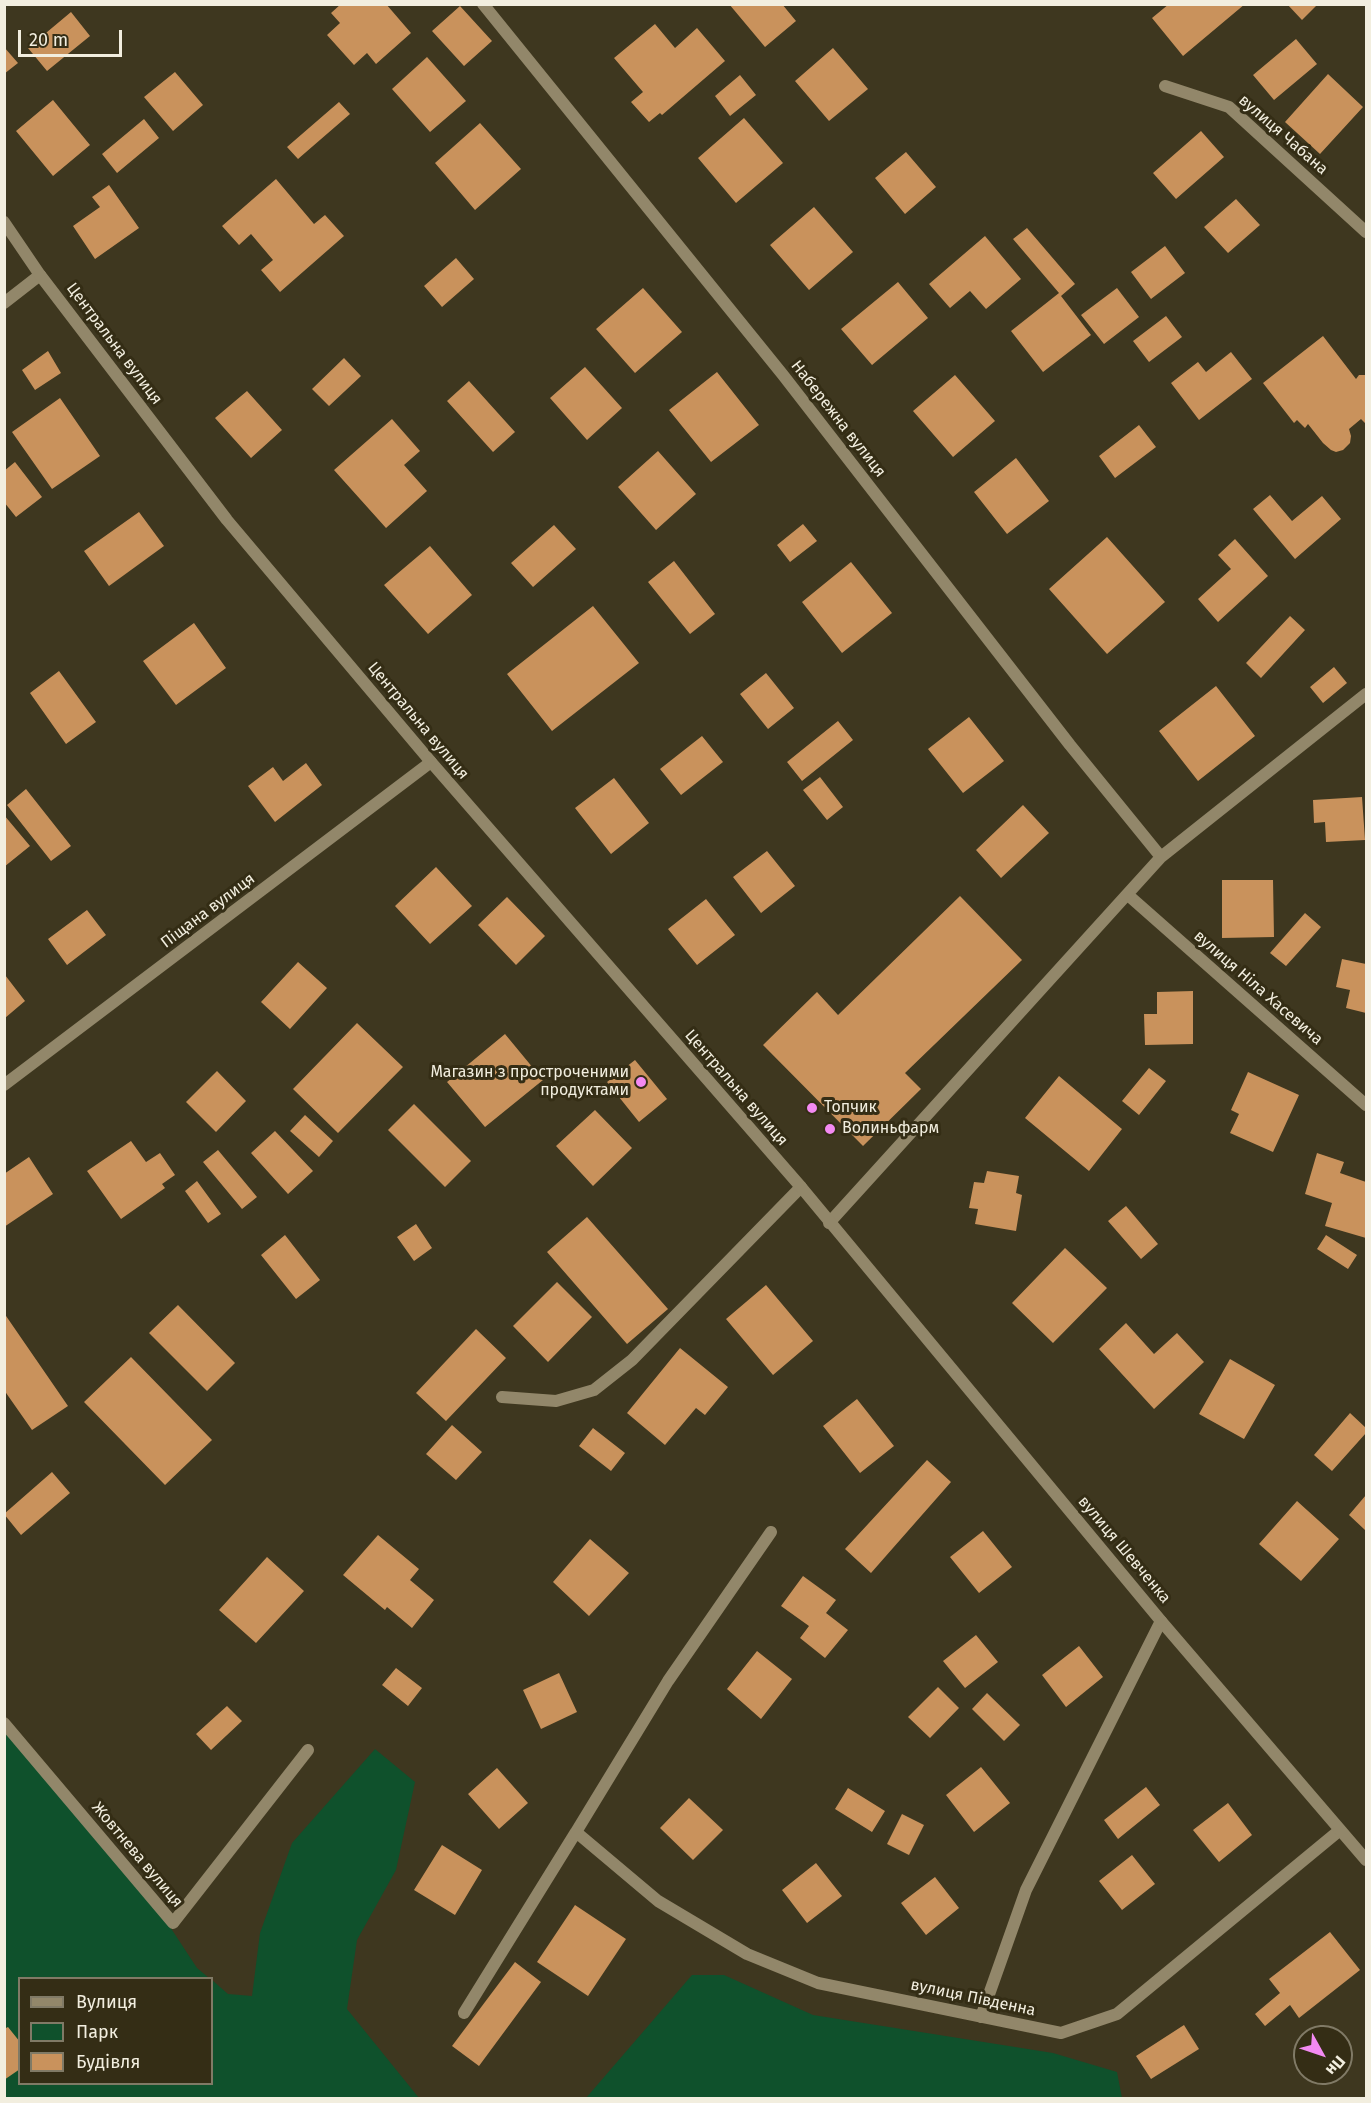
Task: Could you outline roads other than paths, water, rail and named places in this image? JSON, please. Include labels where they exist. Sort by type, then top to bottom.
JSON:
[{"type":"street","name":"Набережна вулиця","points":[[483,4],[783,375],[1063,735],[1161,856]]},
{"type":"street","name":"вулиця Чабана","points":[[1165,87],[1229,107],[1366,232]]},
{"type":"street","name":"Центральна вулиця","points":[[4,222],[40,275],[227,520],[431,762],[801,1187],[829,1223]]},
{"type":"street","points":[[4,303],[40,275]]},
{"type":"street","points":[[829,1223],[1161,856],[1366,694]]},
{"type":"street","name":"Піщана вулиця","points":[[4,1085],[431,762]]},
{"type":"street","name":"вулиця Ніла Хасевича","points":[[1128,895],[1366,1106]]},
{"type":"street","points":[[502,1397],[556,1401],[594,1390],[632,1360],[801,1187]]},
{"type":"street","name":"вулиця Шевченка","points":[[829,1223],[1161,1621],[1366,1860]]},
{"type":"street","points":[[464,2013],[668,1681],[771,1532]]},
{"type":"street","points":[[981,2018],[1026,1890],[1161,1621]]},
{"type":"street","name":"Жовтнева вулиця","points":[[4,1723],[173,1923],[308,1750]]},
{"type":"street","name":"вулиця Південна","points":[[576,1832],[658,1901],[747,1954],[818,1983],[1061,2033],[1117,2014],[1340,1830]]},
{"type":"place","name":"Магазин з простроченими продуктами","points":[[641,1082]]},
{"type":"place","name":"Топчик","points":[[812,1108]]},
{"type":"place","name":"Волиньфарм","points":[[830,1129]]}]
